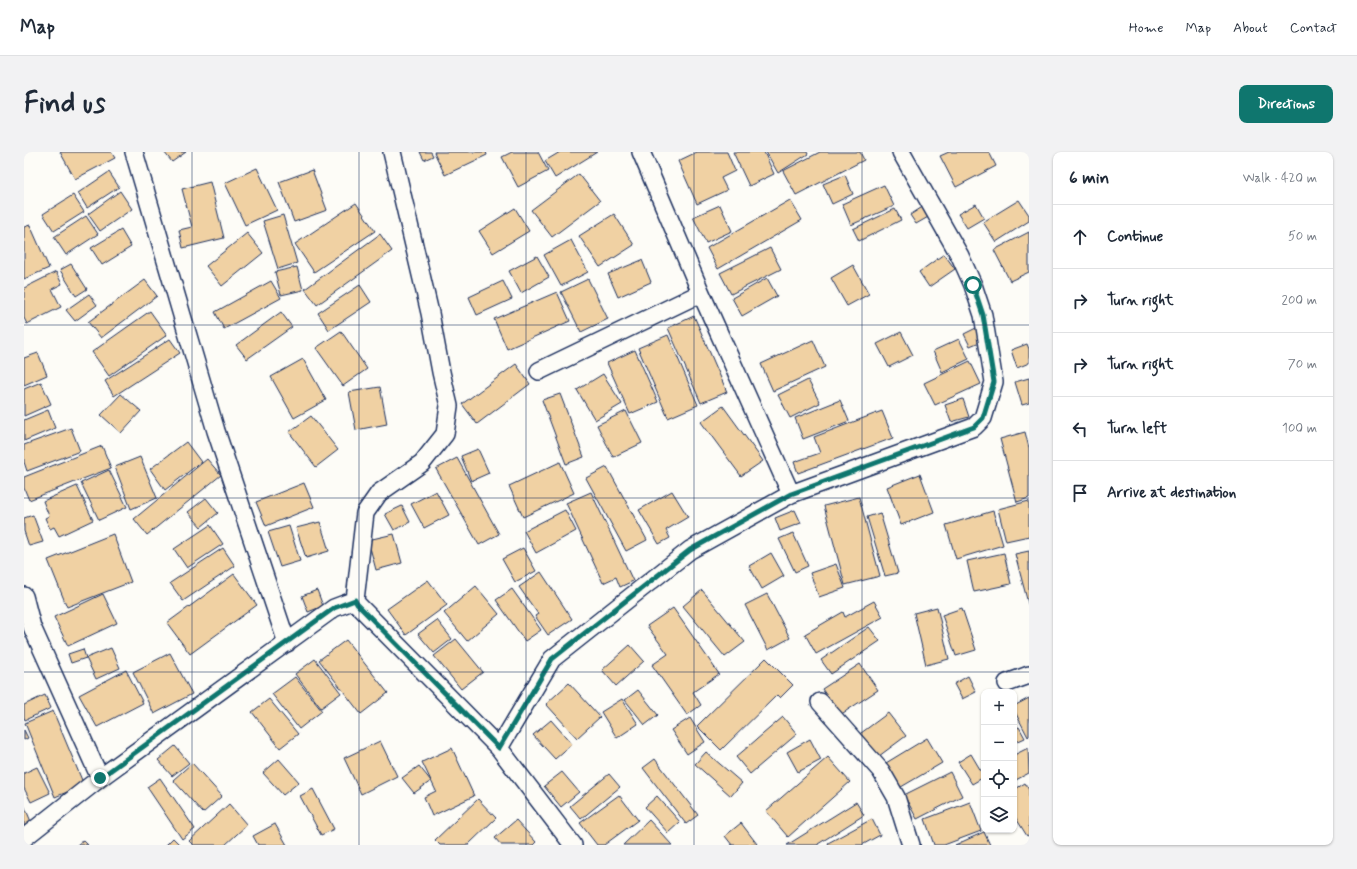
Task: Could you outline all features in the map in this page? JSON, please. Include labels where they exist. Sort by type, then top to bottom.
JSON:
[{"type":"street","points":[[134,152],[216,431],[287,642]]},
{"type":"street","points":[[392,152],[430,313],[449,406],[445,434],[422,463],[379,493],[365,512],[355,600],[357,604],[499,748],[573,845]]},
{"type":"street","points":[[641,152],[701,293],[791,494]]},
{"type":"street","points":[[499,748],[552,659],[690,550],[791,494],[974,427],[983,418],[987,410],[994,382],[983,315],[973,285],[960,256],[901,152]]},
{"type":"street","points":[[539,371],[701,293]]},
{"type":"street","points":[[24,596],[28,626],[100,778]]},
{"type":"street","points":[[24,838],[100,778],[334,608],[355,600]]},
{"type":"street","points":[[1007,683],[1029,675]]},
{"type":"street","points":[[820,702],[881,771],[896,797],[911,845]]},
{"type":"building","points":[[60,152],[111,152],[115,158],[75,179]]},
{"type":"building","points":[[164,152],[186,152],[172,162]]},
{"type":"building","points":[[420,152],[431,152],[433,156],[424,160]]},
{"type":"building","points":[[434,152],[486,152],[487,155],[445,175]]},
{"type":"building","points":[[512,152],[538,152],[548,171],[518,187],[502,157]]},
{"type":"building","points":[[560,152],[597,152],[555,178],[545,161]]},
{"type":"building","points":[[697,152],[727,152],[735,171],[721,178],[727,190],[697,204],[678,161]]},
{"type":"building","points":[[733,152],[764,152],[774,174],[749,186]]},
{"type":"building","points":[[766,152],[807,152],[808,154],[778,173]]},
{"type":"building","points":[[820,152],[860,152],[864,160],[796,195],[783,171]]},
{"type":"building","points":[[949,152],[989,152],[996,166],[956,187],[940,156]]},
{"type":"building","points":[[257,168],[277,210],[245,225],[225,183]]},
{"type":"building","points":[[312,170],[327,210],[294,222],[279,182]]},
{"type":"building","points":[[109,172],[119,187],[87,208],[78,193]]},
{"type":"building","points":[[579,174],[600,201],[552,237],[531,210]]},
{"type":"building","points":[[845,175],[853,194],[832,204],[823,184]]},
{"type":"building","points":[[210,182],[224,238],[183,248],[179,230],[192,227],[182,189]]},
{"type":"building","points":[[884,185],[894,206],[851,225],[842,204]]},
{"type":"building","points":[[120,191],[132,209],[100,231],[88,214]]},
{"type":"building","points":[[73,195],[84,212],[54,231],[43,214]]},
{"type":"building","points":[[790,200],[802,220],[718,269],[707,248]]},
{"type":"building","points":[[1019,200],[1029,215],[1029,221],[996,242],[983,222]]},
{"type":"building","points":[[356,203],[375,231],[314,272],[295,244]]},
{"type":"building","points":[[976,204],[984,218],[967,228],[958,214]]},
{"type":"building","points":[[720,205],[732,231],[706,243],[693,217]]},
{"type":"building","points":[[924,206],[930,216],[916,224],[910,215]]},
{"type":"building","points":[[515,208],[529,231],[493,253],[479,231]]},
{"type":"building","points":[[895,209],[901,220],[859,241],[853,229]]},
{"type":"building","points":[[614,214],[634,245],[600,267],[579,236]]},
{"type":"building","points":[[283,215],[297,263],[278,269],[263,221]]},
{"type":"building","points":[[86,216],[98,234],[66,255],[54,237]]},
{"type":"building","points":[[30,225],[49,268],[24,279],[24,227]]},
{"type":"building","points":[[121,230],[131,247],[102,265],[91,248]]},
{"type":"building","points":[[1029,232],[1029,272],[1010,281],[994,250]]},
{"type":"building","points":[[247,233],[263,253],[222,286],[206,266]]},
{"type":"building","points":[[380,234],[392,251],[317,305],[305,289]]},
{"type":"building","points":[[571,240],[588,272],[561,286],[544,255]]},
{"type":"building","points":[[770,248],[781,269],[731,294],[720,273]]},
{"type":"building","points":[[944,254],[955,269],[929,287],[919,272]]},
{"type":"building","points":[[537,256],[549,277],[521,293],[509,271]]},
{"type":"building","points":[[642,260],[651,282],[618,297],[608,274]]},
{"type":"building","points":[[71,264],[87,289],[76,296],[60,270]]},
{"type":"building","points":[[853,265],[869,294],[847,306],[831,278]]},
{"type":"building","points":[[297,267],[303,290],[281,295],[275,272]]},
{"type":"building","points":[[56,272],[62,284],[52,289],[61,307],[27,324],[24,318],[24,288]]},
{"type":"building","points":[[767,278],[777,296],[742,316],[732,298]]},
{"type":"building","points":[[588,279],[608,319],[581,332],[561,292]]},
{"type":"building","points":[[145,280],[157,296],[101,338],[88,322]]},
{"type":"building","points":[[271,281],[281,298],[224,329],[215,312]]},
{"type":"building","points":[[503,281],[512,299],[477,315],[469,297]]},
{"type":"building","points":[[360,285],[371,302],[329,330],[318,313]]},
{"type":"building","points":[[557,292],[570,321],[507,349],[494,319]]},
{"type":"building","points":[[89,294],[97,305],[75,321],[66,310]]},
{"type":"building","points":[[150,311],[167,335],[109,376],[92,352]]},
{"type":"building","points":[[281,312],[292,327],[247,359],[236,345]]},
{"type":"building","points":[[694,316],[727,392],[701,403],[668,328]]},
{"type":"building","points":[[976,328],[982,341],[970,346],[964,334]]},
{"type":"building","points":[[341,331],[367,369],[343,386],[316,348]]},
{"type":"building","points":[[901,332],[913,355],[889,367],[877,344]]},
{"type":"building","points":[[668,335],[698,405],[668,418],[638,348]]},
{"type":"building","points":[[170,339],[180,353],[114,396],[105,381]]},
{"type":"building","points":[[959,339],[969,359],[942,372],[933,351]]},
{"type":"building","points":[[813,340],[825,367],[773,391],[761,364]]},
{"type":"building","points":[[1027,344],[1029,349],[1029,363],[1017,368],[1011,350]]},
{"type":"building","points":[[635,350],[658,402],[630,414],[607,363]]},
{"type":"building","points":[[38,353],[47,375],[24,385],[24,358]]},
{"type":"building","points":[[303,359],[326,400],[294,418],[271,377]]},
{"type":"building","points":[[970,361],[981,384],[935,405],[924,383]]},
{"type":"building","points":[[516,364],[530,384],[477,424],[462,404]]},
{"type":"building","points":[[603,374],[622,404],[595,420],[577,390]]},
{"type":"building","points":[[1029,378],[1029,403],[1022,405],[1015,382]]},
{"type":"building","points":[[808,380],[820,403],[790,418],[778,395]]},
{"type":"building","points":[[41,382],[51,404],[24,416],[24,389]]},
{"type":"building","points":[[380,387],[387,424],[356,430],[349,392]]},
{"type":"building","points":[[121,394],[141,411],[121,433],[101,415]]},
{"type":"building","points":[[560,394],[584,457],[566,464],[542,400]]},
{"type":"building","points":[[963,399],[969,417],[951,422],[945,405]]},
{"type":"building","points":[[840,400],[849,421],[803,439],[795,418]]},
{"type":"building","points":[[723,406],[763,461],[741,476],[701,422]]},
{"type":"building","points":[[48,410],[55,428],[24,441],[24,420]]},
{"type":"building","points":[[626,411],[642,443],[613,457],[597,425]]},
{"type":"building","points":[[882,411],[893,438],[798,473],[794,462],[820,453],[814,437]]},
{"type":"building","points":[[311,416],[338,450],[316,467],[289,432]]},
{"type":"building","points":[[71,428],[80,451],[27,471],[24,462],[24,445]]},
{"type":"building","points":[[1025,432],[1029,448],[1029,498],[1017,502],[1000,439]]},
{"type":"building","points":[[186,442],[201,462],[165,490],[150,469]]},
{"type":"building","points":[[102,446],[111,468],[29,500],[24,488],[24,477]]},
{"type":"building","points":[[478,449],[489,473],[471,481],[461,456]]},
{"type":"building","points":[[140,457],[157,498],[131,509],[115,467]]},
{"type":"building","points":[[457,458],[499,534],[479,545],[436,469]]},
{"type":"building","points":[[207,459],[221,475],[147,535],[134,519]]},
{"type":"building","points":[[560,462],[574,493],[523,517],[509,486]]},
{"type":"building","points":[[607,467],[647,540],[626,551],[586,478]]},
{"type":"building","points":[[109,470],[127,507],[99,520],[81,483]]},
{"type":"building","points":[[920,474],[934,512],[901,525],[887,487]]},
{"type":"building","points":[[304,483],[314,507],[266,526],[256,502]]},
{"type":"building","points":[[77,486],[93,520],[59,536],[54,527],[50,529],[45,518],[49,516],[43,501]]},
{"type":"building","points":[[436,491],[449,515],[424,528],[411,504]]},
{"type":"building","points":[[672,491],[688,517],[666,530],[670,538],[659,544],[639,510]]},
{"type":"building","points":[[591,492],[633,581],[620,587],[616,577],[603,583],[566,503]]},
{"type":"building","points":[[859,497],[880,576],[845,585],[824,506]]},
{"type":"building","points":[[206,498],[218,513],[201,527],[188,512]]},
{"type":"building","points":[[1029,501],[1029,536],[1006,541],[998,509]]},
{"type":"building","points":[[402,506],[410,522],[394,530],[385,514]]},
{"type":"building","points":[[565,510],[576,531],[536,553],[524,531]]},
{"type":"building","points":[[795,510],[801,523],[780,531],[775,518]]},
{"type":"building","points":[[993,511],[1003,545],[956,559],[946,525]]},
{"type":"building","points":[[880,513],[898,573],[885,576],[867,517]]},
{"type":"building","points":[[33,515],[43,542],[29,546],[24,531],[24,518]]},
{"type":"building","points":[[320,522],[329,551],[306,558],[296,528]]},
{"type":"building","points":[[210,525],[223,544],[187,568],[174,549]]},
{"type":"building","points":[[289,526],[300,561],[280,567],[268,532]]},
{"type":"building","points":[[793,533],[808,566],[795,572],[779,539]]},
{"type":"building","points":[[113,534],[131,582],[67,607],[48,560]]},
{"type":"building","points":[[394,534],[402,563],[376,570],[368,540]]},
{"type":"building","points":[[223,548],[235,566],[183,601],[170,583]]},
{"type":"building","points":[[523,548],[536,571],[515,582],[502,559]]},
{"type":"building","points":[[1029,551],[1029,607],[1015,554]]},
{"type":"building","points":[[771,553],[784,576],[762,589],[749,566]]},
{"type":"building","points":[[1004,553],[1011,584],[974,592],[967,561]]},
{"type":"building","points":[[836,564],[845,588],[819,597],[810,573]]},
{"type":"building","points":[[541,572],[572,619],[548,635],[535,616],[538,614],[519,587]]},
{"type":"building","points":[[234,574],[257,605],[190,654],[167,623]]},
{"type":"building","points":[[428,580],[447,605],[406,635],[387,609]]},
{"type":"building","points":[[476,586],[499,614],[467,641],[444,613]]},
{"type":"building","points":[[512,589],[541,630],[525,641],[496,600]]},
{"type":"building","points":[[317,590],[323,606],[308,612],[302,596]]},
{"type":"building","points":[[702,590],[745,642],[725,657],[683,606]]},
{"type":"building","points":[[103,594],[117,623],[68,646],[54,617]]},
{"type":"building","points":[[767,594],[790,638],[768,650],[745,605]]},
{"type":"building","points":[[874,601],[883,617],[816,654],[805,634],[843,612],[845,617]]},
{"type":"building","points":[[937,607],[949,659],[926,665],[914,613]]},
{"type":"building","points":[[673,608],[719,674],[693,692],[701,705],[687,715],[652,665],[668,654],[647,626]]},
{"type":"building","points":[[962,608],[976,650],[956,656],[942,615]]},
{"type":"building","points":[[437,620],[452,639],[434,653],[418,634]]},
{"type":"building","points":[[869,627],[880,641],[831,674],[821,660]]},
{"type":"building","points":[[456,639],[483,672],[461,689],[434,656]]},
{"type":"building","points":[[346,640],[388,693],[361,714],[319,660]]},
{"type":"building","points":[[630,645],[644,661],[616,686],[602,670]]},
{"type":"building","points":[[111,648],[120,668],[96,679],[86,658]]},
{"type":"building","points":[[83,649],[86,658],[71,663],[68,654]]},
{"type":"building","points":[[170,653],[192,694],[154,714],[133,672]]},
{"type":"building","points":[[766,658],[793,685],[780,698],[777,695],[721,750],[697,726]]},
{"type":"building","points":[[315,659],[341,693],[321,708],[295,674]]},
{"type":"building","points":[[860,664],[878,690],[840,715],[822,689]]},
{"type":"building","points":[[126,670],[143,703],[97,727],[79,695]]},
{"type":"building","points":[[968,676],[976,692],[962,699],[954,684]]},
{"type":"building","points":[[295,677],[322,711],[299,729],[272,694]]},
{"type":"building","points":[[569,683],[600,717],[577,738],[546,704]]},
{"type":"building","points":[[638,690],[658,715],[645,725],[625,700]]},
{"type":"building","points":[[45,695],[51,708],[25,720],[24,705]]},
{"type":"building","points":[[1029,698],[1028,737],[1017,716],[1017,704]]},
{"type":"building","points":[[269,699],[298,734],[280,748],[252,712]]},
{"type":"building","points":[[622,699],[638,724],[617,738],[601,712]]},
{"type":"building","points":[[53,711],[84,785],[55,797],[25,723]]},
{"type":"building","points":[[888,713],[906,736],[875,759],[857,736]]},
{"type":"building","points":[[783,717],[797,734],[750,774],[736,757]]},
{"type":"building","points":[[690,718],[705,742],[687,754],[671,730]]},
{"type":"building","points":[[551,720],[572,744],[555,759],[533,735]]},
{"type":"building","points":[[1019,727],[1025,738],[1017,742],[1017,728]]},
{"type":"building","points":[[24,730],[28,738],[24,740]]},
{"type":"building","points":[[927,738],[942,763],[896,790],[881,766]]},
{"type":"building","points":[[810,739],[821,760],[798,772],[787,752]]},
{"type":"building","points":[[380,741],[397,776],[361,794],[344,758]]},
{"type":"building","points":[[175,746],[189,763],[172,776],[158,760]]},
{"type":"building","points":[[452,748],[474,796],[432,816],[424,797],[436,791],[422,762]]},
{"type":"building","points":[[1028,748],[1029,773],[1017,779],[1017,761],[1017,754]]},
{"type":"building","points":[[706,752],[742,783],[731,796],[695,764]]},
{"type":"building","points":[[971,754],[981,771],[981,779],[972,784],[958,762]]},
{"type":"building","points":[[828,757],[850,782],[788,837],[766,811]]},
{"type":"building","points":[[279,759],[299,782],[283,795],[263,773]]},
{"type":"building","points":[[655,759],[698,815],[686,824],[643,768]]},
{"type":"building","points":[[192,763],[222,796],[203,813],[173,780]]},
{"type":"building","points":[[419,766],[431,781],[414,793],[402,778]]},
{"type":"building","points":[[37,767],[50,793],[31,802],[24,788],[24,773]]},
{"type":"building","points":[[562,772],[579,792],[561,807],[544,786]]},
{"type":"building","points":[[950,772],[962,796],[917,819],[904,795]]},
{"type":"building","points":[[609,774],[620,787],[581,819],[570,806]]},
{"type":"building","points":[[160,778],[195,829],[182,839],[147,787]]},
{"type":"building","points":[[1025,783],[1029,790],[1029,835],[1027,836],[1017,820],[1017,788]]},
{"type":"building","points":[[313,789],[334,829],[321,835],[300,796]]},
{"type":"building","points":[[619,795],[638,820],[604,845],[597,845],[580,823]]},
{"type":"building","points":[[657,796],[680,822],[668,833],[645,807]]},
{"type":"building","points":[[478,799],[496,818],[469,844],[470,845],[440,845],[435,840]]},
{"type":"building","points":[[856,802],[864,815],[818,845],[787,845]]},
{"type":"building","points":[[970,802],[981,831],[944,845],[934,845],[925,819]]},
{"type":"building","points":[[229,804],[247,825],[225,845],[193,845],[189,841]]},
{"type":"building","points":[[24,805],[32,824],[24,828]]},
{"type":"building","points":[[872,819],[880,835],[862,845],[829,845],[828,843]]},
{"type":"building","points":[[516,820],[536,842],[533,845],[501,845],[495,838]]},
{"type":"building","points":[[649,820],[672,845],[623,845]]},
{"type":"building","points":[[741,823],[757,844],[732,845],[725,836]]},
{"type":"building","points":[[275,824],[287,845],[258,845],[253,836]]},
{"type":"building","points":[[984,833],[990,845],[955,845]]},
{"type":"building","points":[[173,838],[180,845],[166,845]]},
{"type":"building","points":[[83,840],[88,845],[77,845]]},
{"type":"route","points":[[100,778],[334,608],[355,600],[357,604],[499,748],[552,659],[690,550],[791,494],[974,427],[983,418],[987,410],[994,382],[983,315],[973,285]]}]
